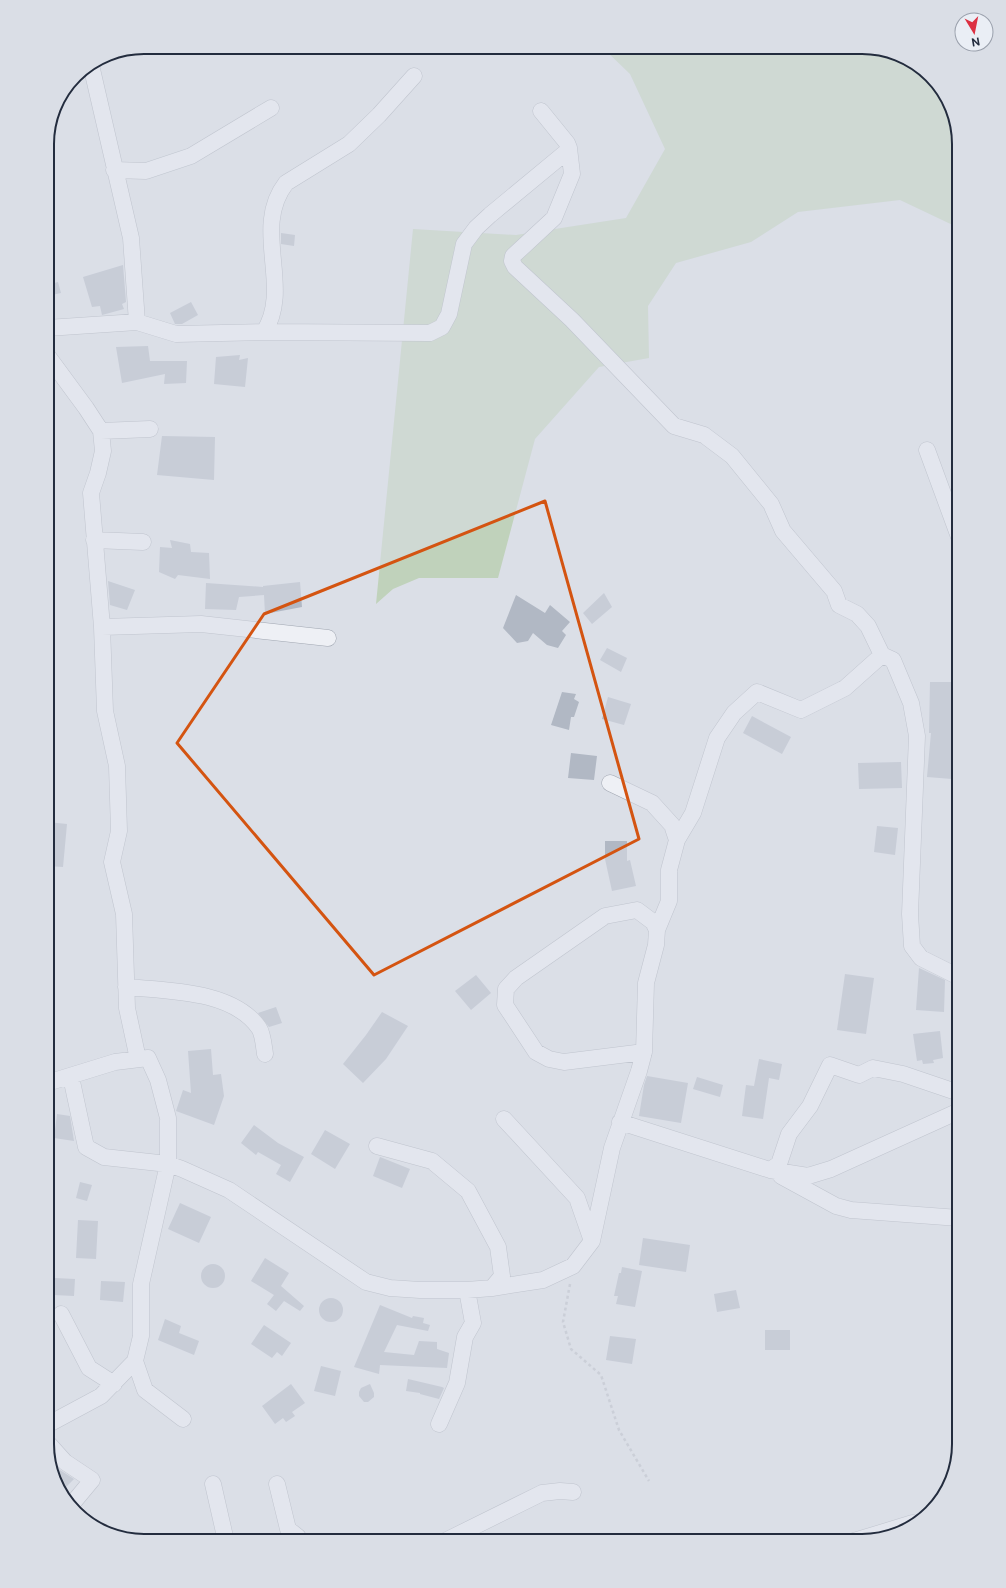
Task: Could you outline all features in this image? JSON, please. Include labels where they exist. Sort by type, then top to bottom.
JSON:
[{"type":"street","points":[[92,71],[114,170],[131,238],[137,322]]},
{"type":"street","points":[[264,332],[273,316],[276,297],[270,235],[274,207],[279,192],[286,183],[349,144],[379,116],[414,76]]},
{"type":"street","points":[[114,170],[146,171],[191,156],[271,108]]},
{"type":"street","points":[[541,111],[569,148],[572,174],[554,218],[513,256],[512,261],[514,267],[572,320],[674,426],[704,435],[732,456],[771,504],[783,531],[834,590],[839,605],[857,614],[868,626],[882,655],[893,660],[911,704],[917,736],[910,914],[912,946],[921,958],[952,974]]},
{"type":"street","points":[[54,328],[137,322],[176,334],[264,332],[430,333],[442,327],[449,314],[464,244],[476,228],[565,154],[569,148]]},
{"type":"street","points":[[54,365],[101,431],[103,451],[98,473],[90,493],[102,627],[105,711],[117,766],[119,831],[112,862],[124,914],[127,1008],[138,1059]]},
{"type":"street","points":[[101,431],[150,430]]},
{"type":"street","points":[[927,450],[952,519]]},
{"type":"street","points":[[94,540],[143,542]]},
{"type":"street","points":[[102,627],[201,624],[328,638]]},
{"type":"street","points":[[71,1077],[86,1147],[94,1153],[104,1157],[168,1164],[229,1190],[366,1282],[390,1288],[420,1290],[467,1290],[492,1288],[543,1280],[574,1266],[592,1241],[612,1148],[639,1071],[644,1052],[646,983],[656,945],[657,930],[669,901],[669,870],[677,840],[694,813],[717,738],[734,713],[757,692],[801,710],[845,688],[882,655]]},
{"type":"street","points":[[610,783],[652,803],[672,825],[677,840]]},
{"type":"street","points":[[644,1052],[564,1062],[549,1059],[536,1052],[505,1005],[506,989],[516,978],[605,916],[637,910],[653,922],[657,930]]},
{"type":"street","points":[[126,987],[204,996],[238,1007],[260,1028],[265,1054]]},
{"type":"street","points":[[54,1081],[116,1062],[148,1058],[158,1080],[168,1118],[168,1164],[141,1284],[141,1336],[135,1361],[102,1396],[54,1420]]},
{"type":"street","points":[[770,1170],[779,1164],[789,1134],[810,1106],[830,1065],[859,1075],[873,1068],[903,1074],[952,1091]]},
{"type":"street","points":[[620,1122],[770,1170],[808,1176],[831,1169],[952,1114]]},
{"type":"street","points":[[504,1120],[577,1198],[592,1241]]},
{"type":"street","points":[[377,1146],[432,1162],[468,1191],[498,1247],[502,1276],[492,1288]]},
{"type":"street","points":[[770,1170],[836,1206],[851,1210],[952,1217]]},
{"type":"street","points":[[439,1424],[457,1382],[465,1337],[473,1323],[467,1290]]},
{"type":"street","points":[[61,1314],[89,1368],[114,1384]]},
{"type":"street","points":[[135,1361],[145,1390],[183,1419]]},
{"type":"street","points":[[54,1450],[65,1462],[92,1480],[74,1501]]},
{"type":"street","points":[[214,1484],[225,1534]]},
{"type":"street","points":[[277,1484],[288,1529],[294,1534]]},
{"type":"street","points":[[459,1534],[542,1493],[560,1490],[573,1492]]},
{"type":"path","points":[[574,1266],[563,1322],[571,1349],[601,1375],[619,1430],[649,1481]]},
{"type":"highlighted area","points":[[545,501],[639,839],[374,975],[177,743],[264,614]]},
{"type":"green space","points":[[609,54],[868,54],[902,63],[921,76],[930,85],[943,104],[947,115],[952,138],[952,225],[900,200],[798,212],[751,242],[676,263],[648,306],[649,358],[599,367],[535,439],[498,578],[419,578],[393,589],[376,604],[413,229],[516,235],[626,218],[665,149],[630,74]]},
{"type":"building","points":[[281,233],[295,235],[294,246],[281,244]]},
{"type":"building","points":[[123,265],[126,302],[122,304],[124,309],[102,315],[100,306],[92,307],[83,277]]},
{"type":"building","points":[[58,282],[61,293],[54,294],[54,283]]},
{"type":"building","points":[[191,302],[198,315],[182,324],[175,324],[170,313]]},
{"type":"building","points":[[148,346],[150,361],[187,361],[186,383],[164,384],[165,374],[122,383],[116,347]]},
{"type":"building","points":[[240,355],[239,360],[248,358],[245,387],[214,384],[216,357]]},
{"type":"building","points":[[162,436],[215,437],[214,480],[157,475]]},
{"type":"building","points":[[170,540],[190,544],[191,552],[209,553],[210,579],[178,575],[175,579],[159,572],[160,547],[172,548]]},
{"type":"building","points":[[108,581],[135,590],[127,610],[110,605]]},
{"type":"building","points":[[300,582],[302,607],[265,614],[264,595],[239,597],[236,610],[205,609],[206,583],[263,587]]},
{"type":"building","points":[[604,593],[612,607],[592,624],[583,613]]},
{"type":"building","points":[[516,595],[545,613],[550,605],[570,622],[562,631],[566,635],[558,648],[547,645],[533,633],[528,641],[517,643],[503,628]]},
{"type":"building","points":[[607,648],[627,658],[621,672],[600,660]]},
{"type":"building","points":[[930,682],[952,682],[952,779],[927,777],[931,733],[929,733]]},
{"type":"building","points":[[562,692],[576,694],[574,699],[579,702],[574,717],[571,717],[569,730],[551,725]]},
{"type":"building","points":[[608,697],[631,704],[624,725],[602,719]]},
{"type":"building","points":[[752,716],[791,737],[782,754],[743,733]]},
{"type":"building","points":[[571,753],[597,756],[594,780],[568,778]]},
{"type":"building","points":[[901,762],[902,788],[859,789],[858,763]]},
{"type":"building","points":[[54,823],[67,824],[63,867],[54,866]]},
{"type":"building","points":[[877,826],[898,828],[895,855],[874,852]]},
{"type":"building","points":[[605,841],[627,841],[627,861],[630,860],[636,886],[612,891],[605,859]]},
{"type":"building","points":[[919,968],[945,980],[944,1012],[916,1010]]},
{"type":"building","points":[[845,974],[874,978],[866,1034],[837,1030]]},
{"type":"building","points":[[476,975],[491,993],[471,1010],[455,991]]},
{"type":"building","points":[[276,1007],[282,1023],[269,1027],[258,1013]]},
{"type":"building","points":[[382,1012],[408,1026],[386,1059],[363,1083],[343,1064]]},
{"type":"building","points":[[940,1031],[943,1058],[933,1060],[934,1063],[923,1064],[922,1060],[917,1061],[913,1034]]},
{"type":"building","points":[[211,1049],[213,1075],[221,1074],[224,1096],[214,1125],[176,1111],[183,1090],[191,1093],[188,1051]]},
{"type":"building","points":[[759,1059],[782,1064],[779,1080],[769,1078],[763,1119],[742,1116],[746,1085],[754,1086]]},
{"type":"building","points":[[647,1076],[688,1083],[681,1123],[639,1116]]},
{"type":"building","points":[[697,1077],[723,1085],[720,1097],[693,1089]]},
{"type":"building","points":[[57,1114],[70,1116],[74,1141],[54,1138]]},
{"type":"building","points":[[254,1125],[278,1143],[304,1157],[290,1182],[276,1174],[281,1165],[258,1152],[256,1155],[241,1143]]},
{"type":"building","points":[[325,1130],[350,1144],[335,1169],[311,1154]]},
{"type":"building","points":[[380,1157],[410,1169],[402,1188],[373,1176]]},
{"type":"building","points":[[80,1182],[92,1185],[87,1201],[76,1198]]},
{"type":"building","points":[[180,1203],[211,1217],[199,1243],[168,1229]]},
{"type":"building","points":[[78,1220],[98,1221],[96,1259],[76,1258]]},
{"type":"building","points":[[643,1238],[690,1245],[686,1272],[639,1265]]},
{"type":"building","points":[[265,1258],[289,1273],[281,1286],[304,1306],[300,1311],[284,1301],[276,1311],[267,1304],[274,1295],[251,1281]]},
{"type":"building","points":[[213,1264],[221,1268],[225,1276],[221,1284],[213,1288],[205,1284],[201,1276],[205,1268]]},
{"type":"building","points":[[622,1267],[642,1271],[635,1307],[616,1304],[618,1296],[614,1296],[619,1273],[621,1273]]},
{"type":"building","points":[[55,1278],[75,1279],[74,1296],[54,1295]]},
{"type":"building","points":[[101,1281],[125,1282],[123,1302],[100,1300]]},
{"type":"building","points":[[736,1290],[740,1308],[717,1312],[714,1294]]},
{"type":"building","points":[[331,1298],[340,1301],[343,1310],[340,1319],[331,1322],[322,1319],[319,1310],[322,1301]]},
{"type":"building","points":[[380,1305],[412,1318],[413,1316],[424,1318],[423,1323],[430,1325],[428,1331],[397,1325],[384,1352],[414,1355],[419,1341],[437,1342],[437,1349],[449,1353],[447,1368],[380,1365],[379,1374],[354,1367]]},
{"type":"building","points":[[165,1319],[181,1326],[179,1333],[199,1341],[194,1355],[158,1340]]},
{"type":"building","points":[[264,1325],[291,1343],[282,1356],[277,1352],[272,1358],[251,1344]]},
{"type":"building","points":[[765,1330],[790,1330],[790,1350],[765,1350]]},
{"type":"building","points":[[610,1336],[636,1339],[632,1364],[606,1360]]},
{"type":"building","points":[[321,1366],[341,1371],[335,1396],[314,1391]]},
{"type":"building","points":[[408,1379],[444,1388],[439,1399],[420,1393],[406,1391]]},
{"type":"building","points":[[291,1384],[305,1403],[292,1412],[295,1416],[286,1422],[283,1418],[275,1424],[262,1406]]},
{"type":"building","points":[[370,1384],[374,1397],[368,1402],[364,1402],[359,1396],[359,1392],[361,1388]]},
{"type":"building","points":[[57,1467],[60,1470],[74,1479],[65,1488]]}]
